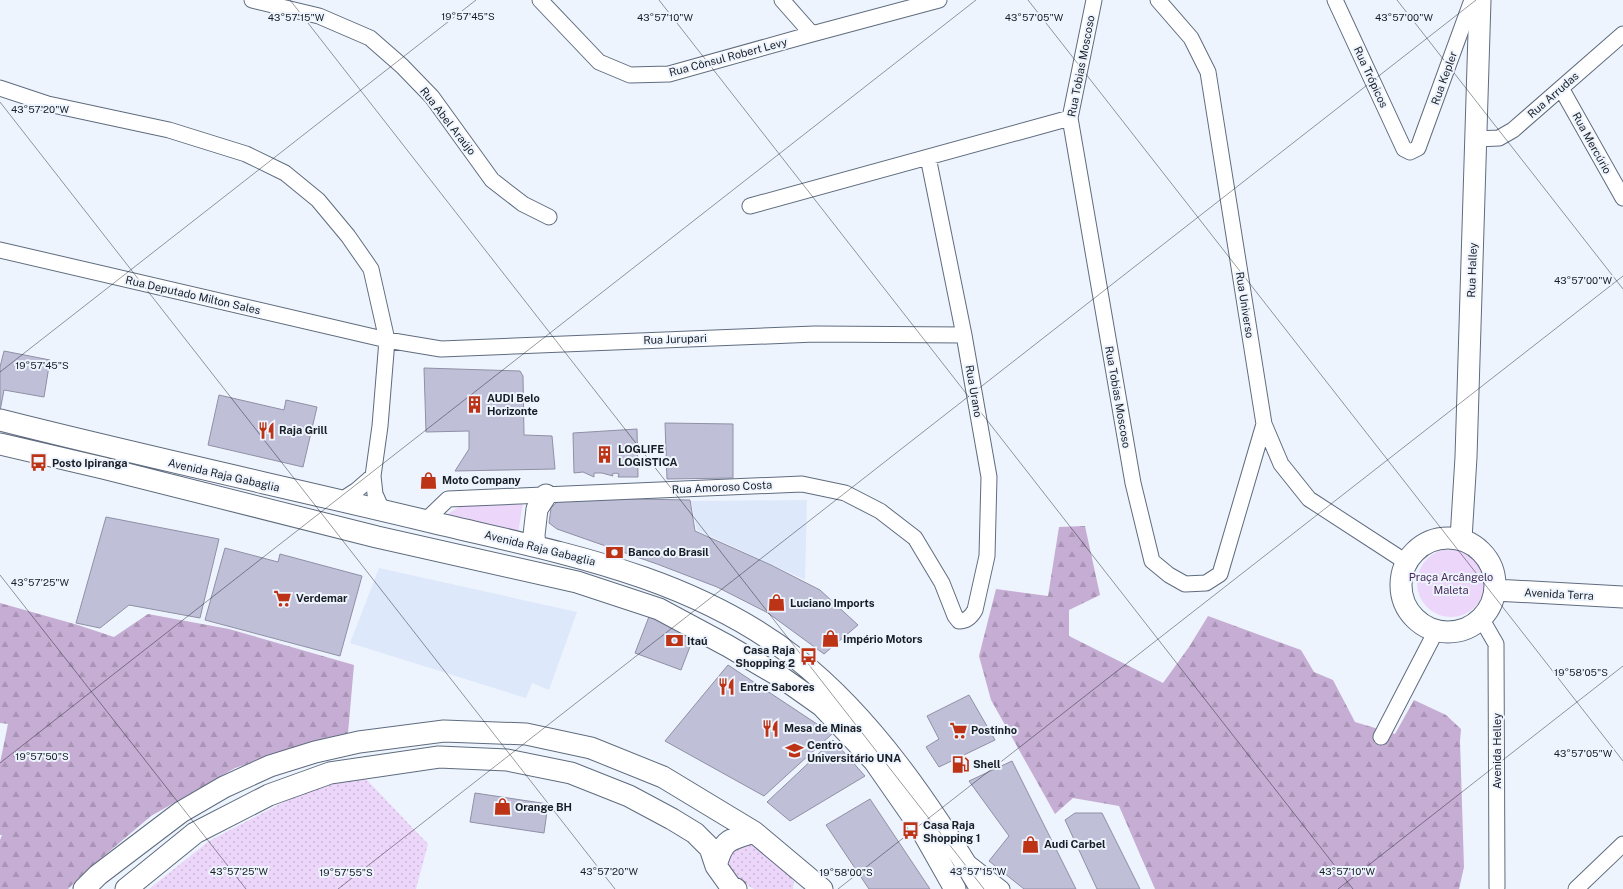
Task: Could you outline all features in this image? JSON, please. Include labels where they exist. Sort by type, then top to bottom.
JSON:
[{"type":"main road","name":"Rua Halley","points":[[1461,539],[1466,457],[1480,0]]},
{"type":"main road","name":"Avenida Raja Gabaglia","points":[[0,420],[108,448],[382,510],[583,558],[665,585],[705,601],[741,622],[796,658],[840,697],[882,744],[963,859],[981,889]]},
{"type":"main road","name":"Avenida Raja Gabaglia","points":[[0,444],[103,468],[354,531],[577,582],[659,609],[728,646],[781,677],[822,706],[874,761],[920,826],[955,889]]},
{"type":"main road","points":[[535,546],[534,535],[537,509],[546,495]]},
{"type":"main road","points":[[1439,538],[1461,539],[1474,546],[1485,556],[1492,569],[1495,590],[1490,606],[1481,618],[1468,628],[1452,632],[1436,631],[1423,625],[1412,616],[1404,604],[1400,590],[1401,575],[1406,562],[1415,551],[1426,543],[1439,538]]},
{"type":"main road","name":"Avenida Terra","points":[[1495,590],[1623,597]]},
{"type":"main road","points":[[84,889],[98,875],[181,812],[224,787],[270,766],[315,752],[359,742],[444,731],[526,734],[591,748],[663,777],[754,832],[798,879],[822,889]]},
{"type":"main road","points":[[126,889],[196,833],[269,795],[330,774],[439,757],[507,760],[571,773],[629,796],[695,833],[710,848],[716,866],[733,888]]},
{"type":"main road","points":[[716,866],[720,851],[726,843],[754,832]]},
{"type":"street","name":"Rua Abel Araújo","points":[[252,0],[319,16],[370,38],[402,66],[432,97],[492,180],[522,204],[549,217]]},
{"type":"street","name":"Rua Cônsul Robert Levy","points":[[540,0],[599,62],[630,74],[669,74],[939,0]]},
{"type":"street","points":[[782,0],[812,34]]},
{"type":"street","name":"Rua Tobias Moscoso","points":[[1094,0],[1070,118],[1133,483],[1152,561],[1169,575],[1185,584],[1206,583],[1220,574],[1264,424]]},
{"type":"street","name":"Rua Universo","points":[[1158,0],[1191,38],[1208,72],[1264,424],[1281,464],[1309,499],[1406,562]]},
{"type":"street","name":"Rua Trópicos","points":[[1335,0],[1404,149],[1410,152]]},
{"type":"street","name":"Rua Kepler","points":[[1410,152],[1418,148],[1472,0]]},
{"type":"street","name":"Rua Arrudas","points":[[1476,138],[1499,138],[1513,130],[1623,34]]},
{"type":"street","points":[[0,88],[48,104],[169,130],[246,154],[285,173],[318,200],[348,236],[371,269],[387,340],[380,426],[372,476],[375,494],[382,510]]},
{"type":"street","name":"Rua Mercúrio","points":[[1561,88],[1623,198]]},
{"type":"street","points":[[750,206],[1070,118]]},
{"type":"street","name":"Rua Urano","points":[[928,157],[964,335],[988,476],[987,556],[975,610],[971,617],[964,621]]},
{"type":"street","name":"Rua Deputado Milton Sales","points":[[0,250],[387,340]]},
{"type":"street","name":"Rua Jurupari","points":[[387,340],[441,349],[815,334],[964,335]]},
{"type":"street","points":[[340,501],[357,490],[372,476]]},
{"type":"street","name":"Rua Amoroso Costa","points":[[425,521],[448,499],[802,484],[845,493],[880,510],[915,538],[942,583],[955,616],[959,621],[964,621]]},
{"type":"street","name":"Avenida Helley","points":[[1481,618],[1496,644],[1497,887]]},
{"type":"street","points":[[1381,737],[1436,631]]},
{"type":"street","points":[[1576,889],[1623,844]]},
{"type":"street","points":[[963,859],[1002,889]]},
{"type":"shaded area","points":[[807,500],[805,580],[697,530],[691,501]]},
{"type":"shaded area","points":[[379,568],[577,612],[549,690],[532,683],[526,698],[350,643]]},
{"type":"green space","points":[[523,503],[518,533],[443,517],[462,505]]},
{"type":"green space","points":[[1085,526],[1100,595],[1069,610],[1069,636],[1163,683],[1189,647],[1208,616],[1301,650],[1314,672],[1333,680],[1355,722],[1395,734],[1414,700],[1446,715],[1461,729],[1460,741],[1464,867],[1459,889],[1155,889],[1119,806],[1073,798],[1055,814],[991,700],[979,656],[996,589],[1048,596],[1059,527]]},
{"type":"green space","name":"Praça Arcângelo Maleta","points":[[1444,549],[1458,549],[1470,554],[1480,564],[1485,576],[1485,590],[1480,602],[1470,612],[1458,617],[1444,617],[1432,612],[1422,602],[1417,590],[1417,576],[1422,564],[1432,554]]},
{"type":"green space","points":[[0,603],[78,625],[114,637],[148,614],[229,629],[354,665],[348,733],[235,768],[151,816],[92,866],[68,889],[0,889],[0,840],[2,835],[0,835],[0,763],[8,724],[0,723]]},
{"type":"green space","points":[[364,777],[428,844],[416,889],[149,889],[209,841],[305,791]]},
{"type":"green space","points":[[755,843],[790,875],[794,882],[793,889],[754,889],[735,878],[726,868],[729,847]]},
{"type":"building","points":[[4,351],[50,360],[44,397],[4,390],[0,411],[0,367]]},
{"type":"building","name":"AUDI Belo Horizonte","points":[[424,368],[520,371],[523,376],[524,435],[552,436],[555,469],[455,471],[469,449],[469,431],[426,432]]},
{"type":"building","points":[[219,395],[284,410],[286,400],[317,407],[303,467],[208,445]]},
{"type":"building","points":[[665,423],[733,424],[733,478],[667,479]]},
{"type":"building","name":"LOGLIFE LOGISTICA","points":[[637,429],[638,477],[618,477],[619,474],[616,473],[612,474],[613,476],[602,473],[594,473],[594,477],[583,472],[574,473],[573,433]]},
{"type":"building","points":[[580,498],[690,500],[695,531],[771,565],[820,590],[858,625],[824,654],[768,613],[717,587],[557,529],[549,523],[551,508],[558,501]]},
{"type":"building","points":[[106,517],[219,539],[200,618],[129,605],[100,628],[76,623]]},
{"type":"building","name":"Verdemar","points":[[225,548],[278,562],[280,554],[362,576],[340,656],[205,620]]},
{"type":"building","points":[[650,614],[696,631],[681,670],[635,653]]},
{"type":"building","points":[[728,665],[832,734],[764,796],[665,741]]},
{"type":"building","points":[[969,695],[995,740],[939,767],[926,747],[939,739],[927,716]]},
{"type":"building","points":[[833,740],[865,776],[790,821],[767,802]]},
{"type":"building","points":[[1012,761],[1076,889],[1024,889],[989,861],[1009,836],[969,781]]},
{"type":"building","points":[[475,793],[548,804],[544,833],[470,822]]},
{"type":"building","points":[[870,799],[930,889],[869,889],[826,825]]},
{"type":"building","points":[[1075,813],[1102,813],[1140,889],[1097,889],[1065,820]]},
{"type":"place","name":"AUDI Belo Horizonte","points":[[474,404]]},
{"type":"place","name":"Raja Grill","points":[[266,430]]},
{"type":"place","name":"LOGLIFE LOGISTICA","points":[[605,455]]},
{"type":"place","name":"Posto Ipiranga","points":[[39,463]]},
{"type":"place","name":"Moto Company","points":[[429,480]]},
{"type":"place","name":"Banco do Brasil","points":[[615,552]]},
{"type":"place","name":"Verdemar","points":[[283,598]]},
{"type":"place","name":"Luciano Imports","points":[[777,603]]},
{"type":"place","name":"Império Motors","points":[[830,639]]},
{"type":"place","name":"Itaú","points":[[674,641]]},
{"type":"place","name":"Casa Raja Shopping 2","points":[[808,656]]},
{"type":"place","name":"Entre Sabores","points":[[727,687]]},
{"type":"place","name":"Mesa de Minas","points":[[771,728]]},
{"type":"place","name":"Postinho","points":[[958,730]]},
{"type":"place","name":"Centro Universitário UNA","points":[[794,751]]},
{"type":"place","name":"Shell","points":[[960,764]]},
{"type":"place","name":"Orange BH","points":[[502,807]]},
{"type":"place","name":"Casa Raja Shopping 1","points":[[910,831]]},
{"type":"place","name":"Audi Carbel","points":[[1031,844]]}]
